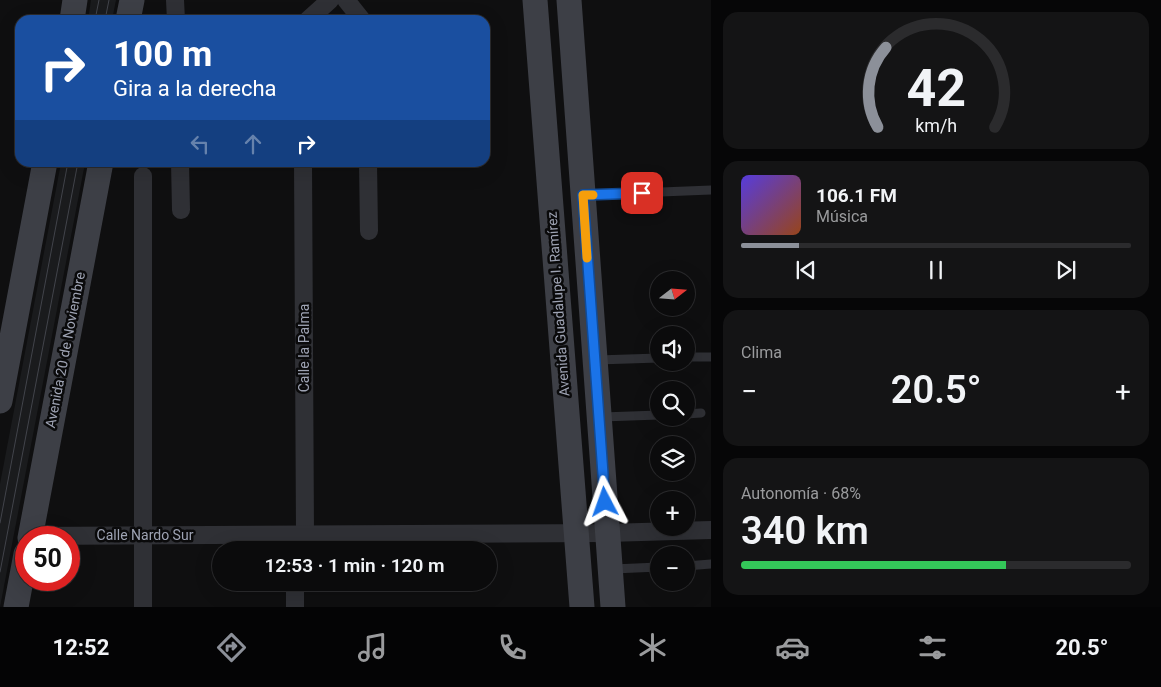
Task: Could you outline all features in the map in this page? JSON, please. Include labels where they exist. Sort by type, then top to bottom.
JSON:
[{"type":"main road","points":[[73,15],[75,0]]},
{"type":"main road","points":[[129,15],[132,0]]},
{"type":"main road","name":"Avenida Guadalupe I. Ramírez","points":[[535,0],[582,607]]},
{"type":"main road","points":[[569,0],[613,607]]},
{"type":"main road","points":[[0,401],[44,167]]},
{"type":"main road","name":"Avenida 20 de Noviembre","points":[[32,526],[100,167]]},
{"type":"main road","name":"Avenida 20 de Noviembre","points":[[16,607],[19,591]]},
{"type":"street","points":[[175,0],[176,15]]},
{"type":"street","points":[[314,15],[330,0]]},
{"type":"street","points":[[346,0],[358,15]]},
{"type":"street","points":[[180,167],[181,210]]},
{"type":"street","name":"Calle la Palma","points":[[299,539],[303,167]]},
{"type":"street","points":[[368,167],[369,230]]},
{"type":"street","points":[[143,176],[143,607]]},
{"type":"street","name":"Calle Nardo Sur","points":[[80,539],[142,535],[299,539],[711,530]]},
{"type":"street","points":[[295,607],[296,591]]},
{"type":"lane","points":[[583,195],[711,190]]},
{"type":"lane","points":[[695,358],[711,357]]},
{"type":"lane","points":[[595,360],[650,358]]},
{"type":"lane","points":[[695,413],[702,413]]},
{"type":"lane","points":[[599,417],[650,415]]},
{"type":"lane","points":[[695,565],[711,564]]},
{"type":"lane","points":[[610,569],[650,567]]},
{"type":"shaded area","points":[[91,0],[116,0],[113,15],[89,15]]},
{"type":"shaded area","points":[[60,167],[84,167],[15,526],[0,607],[0,484]]},
{"type":"tram line","points":[[96,15],[99,0]]},
{"type":"tram line","points":[[106,15],[109,0]]},
{"type":"tram line","points":[[0,523],[67,167]]},
{"type":"tram line","points":[[0,572],[77,167]]},
{"type":"slow traffic","points":[[587,258],[583,195],[593,195]]},
{"type":"route","points":[[605,502],[583,195],[642,193]]}]
